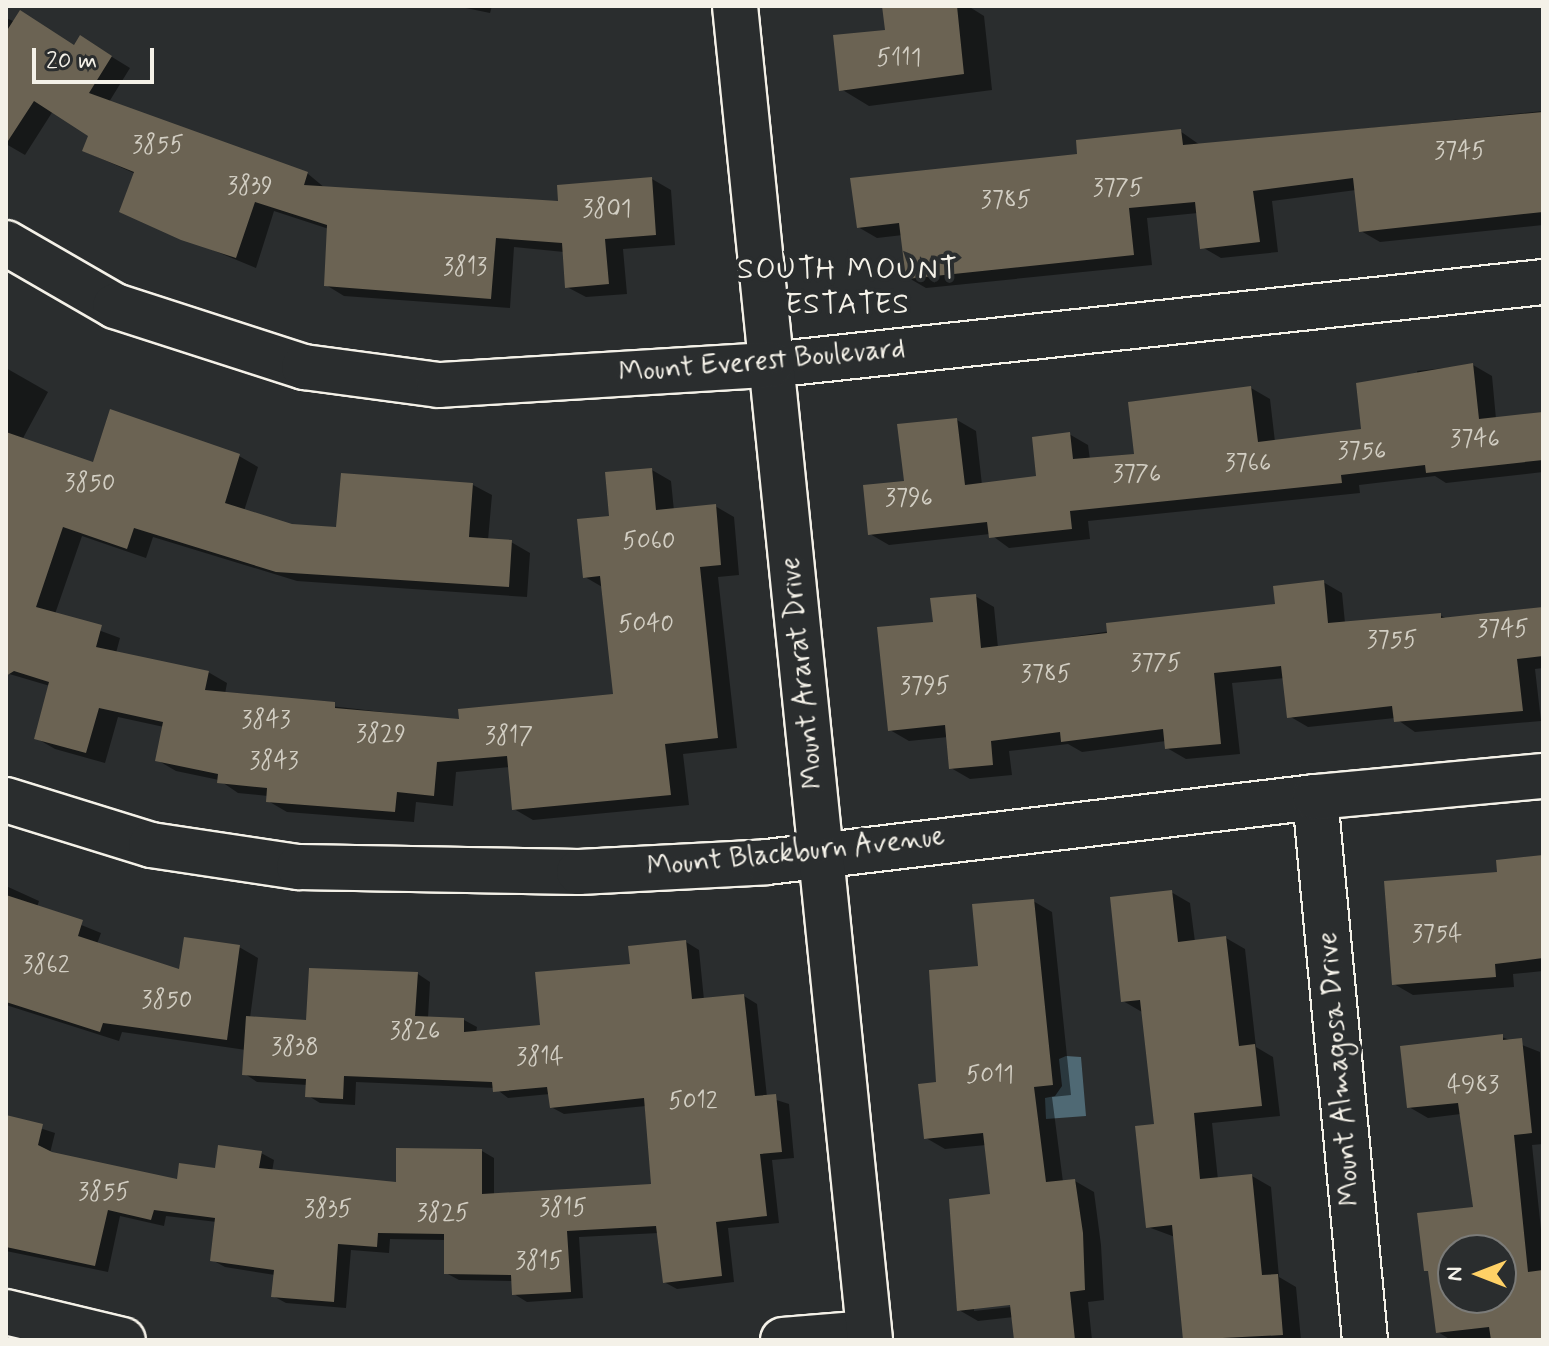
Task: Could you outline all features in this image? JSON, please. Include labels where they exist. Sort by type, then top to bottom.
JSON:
[{"type":"street","name":"Mount Ararat Drive","points":[[735,6],[870,1336]]},
{"type":"street","name":"Mount Everest Boulevard","points":[[6,243],[115,306],[304,367],[439,385],[770,365],[1543,282]]},
{"type":"street","name":"Mount Blackburn Avenue","points":[[6,800],[151,845],[299,867],[579,872],[823,856],[1315,797],[1543,776]]},
{"type":"street","name":"Mount Almagosa Drive","points":[[1315,797],[1365,1340]]},
{"type":"street","points":[[6,1312],[123,1340]]},
{"type":"street","points":[[783,1340],[870,1336]]},
{"type":"water","points":[[1081,1057],[1086,1116],[1046,1119],[1045,1098],[1055,1096],[1062,1086],[1059,1059]]},
{"type":"building","points":[[882,6],[957,6],[964,74],[839,91],[833,35],[885,30]]},
{"type":"building","points":[[20,10],[74,45],[80,35],[112,56],[89,93],[308,172],[304,185],[558,201],[557,185],[652,177],[656,235],[605,239],[609,284],[565,288],[562,243],[496,238],[491,299],[324,286],[327,225],[255,202],[236,258],[181,240],[119,212],[134,172],[82,151],[88,136],[34,101],[6,144],[6,32]]},
{"type":"building","points":[[1543,112],[1543,212],[1359,232],[1353,178],[1253,191],[1260,242],[1200,249],[1195,202],[1129,208],[1134,255],[906,279],[899,223],[857,228],[850,178],[1077,154],[1076,140],[1181,129],[1183,145]]},
{"type":"building","points":[[1473,363],[1479,419],[1543,412],[1543,460],[1426,473],[1425,465],[1341,475],[1342,483],[1070,511],[1072,529],[989,538],[987,522],[868,535],[863,485],[904,481],[897,424],[957,418],[965,485],[1036,476],[1032,437],[1070,432],[1073,459],[1134,454],[1128,402],[1251,386],[1258,442],[1361,429],[1356,383]]},
{"type":"building","points":[[110,409],[240,454],[225,503],[292,524],[336,527],[341,473],[473,483],[469,537],[512,540],[509,587],[276,572],[134,528],[127,549],[63,527],[36,607],[102,625],[96,647],[209,671],[205,690],[335,702],[335,708],[459,719],[458,709],[613,694],[600,576],[583,578],[577,519],[609,516],[605,472],[652,468],[656,510],[716,504],[721,565],[700,567],[718,738],[665,744],[671,795],[512,810],[507,756],[437,762],[434,796],[397,792],[395,812],[266,802],[267,788],[217,783],[218,774],[155,761],[163,722],[99,708],[86,753],[34,739],[49,682],[14,671],[6,676],[6,432],[93,462]]},
{"type":"building","points":[[1324,580],[1328,623],[1441,613],[1441,618],[1543,607],[1543,656],[1517,659],[1523,711],[1394,722],[1392,706],[1287,718],[1281,666],[1214,673],[1221,744],[1165,749],[1163,729],[1061,742],[1060,732],[991,741],[993,765],[949,769],[945,725],[888,731],[877,627],[933,622],[930,598],[976,594],[981,648],[1107,633],[1106,623],[1275,604],[1273,586]]},
{"type":"building","points":[[1543,855],[1543,958],[1495,964],[1496,977],[1392,985],[1384,881],[1497,872],[1496,860]]},
{"type":"building","points":[[1172,890],[1178,942],[1226,936],[1239,1046],[1255,1044],[1262,1106],[1194,1113],[1200,1179],[1252,1174],[1262,1275],[1278,1274],[1283,1335],[1183,1340],[1172,1225],[1146,1228],[1135,1126],[1154,1124],[1140,1000],[1121,1002],[1110,897]]},
{"type":"building","points":[[6,895],[83,920],[78,936],[179,969],[184,937],[240,945],[227,1040],[103,1023],[100,1032],[6,1002]]},
{"type":"building","points":[[1034,899],[1053,1085],[1034,1087],[1046,1182],[1075,1179],[1083,1233],[1085,1290],[1070,1292],[1075,1340],[1014,1340],[1010,1305],[957,1311],[949,1199],[990,1194],[983,1133],[924,1139],[918,1084],[936,1082],[929,970],[978,966],[972,904]]},
{"type":"building","points":[[686,940],[692,999],[744,994],[755,1096],[776,1094],[782,1152],[760,1154],[767,1216],[716,1222],[722,1276],[663,1283],[656,1226],[567,1231],[571,1292],[512,1295],[511,1275],[444,1274],[444,1234],[378,1233],[377,1247],[338,1244],[334,1302],[271,1297],[274,1270],[210,1261],[215,1218],[154,1210],[151,1220],[108,1210],[95,1266],[6,1247],[6,1115],[43,1124],[38,1145],[52,1152],[177,1179],[179,1163],[215,1168],[218,1145],[262,1151],[259,1168],[396,1182],[396,1148],[482,1149],[482,1194],[651,1184],[644,1098],[550,1108],[547,1087],[493,1092],[492,1082],[344,1076],[343,1099],[305,1097],[306,1079],[242,1075],[246,1016],[306,1020],[309,968],[418,972],[415,1016],[464,1018],[464,1032],[540,1025],[535,972],[630,964],[628,946]]},
{"type":"building","points":[[1503,1034],[1503,1040],[1522,1038],[1532,1133],[1514,1135],[1528,1272],[1543,1270],[1543,1340],[1491,1340],[1489,1327],[1436,1333],[1417,1213],[1473,1207],[1458,1103],[1407,1108],[1400,1046]]},
{"type":"district","name":"SOUTH MOUNT ESTATES","points":[[848,287]]}]
